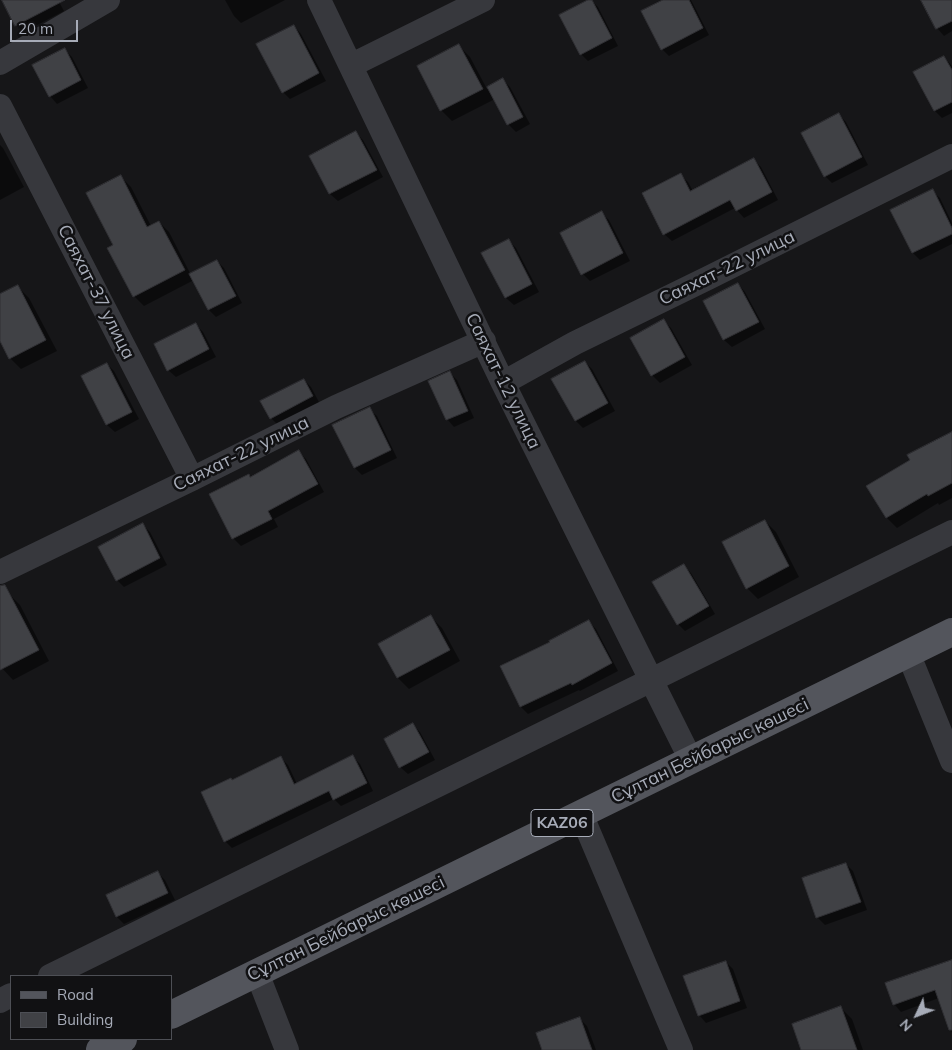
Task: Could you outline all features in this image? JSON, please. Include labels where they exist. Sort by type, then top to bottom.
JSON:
[{"type":"main road","name":"Сұлтан Бейбарыс көшесі","points":[[172,1015],[952,632]]},
{"type":"main road","points":[[100,1050],[121,1040]]},
{"type":"street","points":[[0,64],[108,0]]},
{"type":"street","name":"Саяхат-12 улица","points":[[320,0],[503,383],[691,760]]},
{"type":"street","points":[[352,65],[482,0]]},
{"type":"street","name":"Саяхат-37 улица","points":[[0,106],[192,479]]},
{"type":"street","name":"Саяхат-22 улица","points":[[503,383],[575,343],[952,156]]},
{"type":"street","name":"Саяхат-22 улица","points":[[0,572],[336,407],[484,341]]},
{"type":"street","points":[[52,975],[952,532]]},
{"type":"street","points":[[908,654],[952,761]]},
{"type":"street","points":[[581,814],[681,1050]]},
{"type":"street","points":[[257,973],[287,1050]]},
{"type":"building","points":[[2,0],[65,0],[15,26]]},
{"type":"building","points":[[588,0],[592,0],[612,38],[580,55],[559,15]]},
{"type":"building","points":[[663,0],[689,0],[703,28],[661,50],[641,11]]},
{"type":"building","points":[[921,0],[952,0],[952,21],[936,29]]},
{"type":"building","points":[[294,25],[319,73],[282,93],[256,44]]},
{"type":"building","points":[[459,44],[483,89],[440,111],[417,66]]},
{"type":"building","points":[[65,48],[81,80],[49,97],[32,65]]},
{"type":"building","points":[[944,56],[952,70],[952,102],[934,111],[913,72]]},
{"type":"building","points":[[503,78],[523,117],[507,125],[487,87]]},
{"type":"building","points":[[839,113],[862,157],[824,177],[801,133]]},
{"type":"building","points":[[356,131],[377,170],[329,194],[309,156]]},
{"type":"building","points":[[754,158],[772,192],[736,211],[730,200],[663,235],[642,193],[681,173],[690,191]]},
{"type":"building","points":[[121,175],[147,227],[159,221],[185,270],[133,297],[107,248],[113,245],[86,193]]},
{"type":"building","points":[[933,189],[952,228],[952,234],[912,253],[890,210]]},
{"type":"building","points":[[602,211],[623,253],[581,275],[560,233]]},
{"type":"building","points":[[509,239],[532,284],[505,298],[481,253]]},
{"type":"building","points":[[217,260],[236,296],[208,310],[189,274]]},
{"type":"building","points":[[738,283],[759,322],[723,340],[703,301]]},
{"type":"building","points":[[18,285],[46,340],[9,359],[0,341],[0,294]]},
{"type":"building","points":[[664,319],[685,357],[651,376],[630,338]]},
{"type":"building","points":[[196,323],[209,349],[167,371],[154,344]]},
{"type":"building","points":[[585,361],[608,403],[575,421],[551,379]]},
{"type":"building","points":[[107,363],[132,412],[106,425],[81,376]]},
{"type":"building","points":[[450,371],[468,411],[446,420],[428,381]]},
{"type":"building","points":[[304,379],[313,396],[270,419],[260,401]]},
{"type":"building","points":[[370,407],[391,450],[354,468],[332,425]]},
{"type":"building","points":[[952,432],[952,483],[928,496],[927,494],[886,518],[866,486],[910,460],[907,455]]},
{"type":"building","points":[[299,450],[318,484],[268,511],[272,519],[232,539],[209,494],[249,474],[250,477]]},
{"type":"building","points":[[765,520],[789,566],[746,589],[722,542]]},
{"type":"building","points":[[143,523],[160,558],[116,581],[98,547]]},
{"type":"building","points":[[684,564],[709,606],[677,625],[652,582]]},
{"type":"building","points":[[5,585],[39,650],[0,670],[0,586]]},
{"type":"building","points":[[431,615],[450,650],[397,678],[378,644]]},
{"type":"building","points":[[589,620],[612,663],[572,685],[571,683],[520,707],[500,666],[550,642]]},
{"type":"building","points":[[413,723],[429,752],[399,768],[384,739]]},
{"type":"building","points":[[353,755],[367,783],[333,800],[329,791],[224,842],[201,792],[231,778],[232,780],[281,756],[294,784]]},
{"type":"building","points":[[846,863],[861,902],[816,918],[802,878]]},
{"type":"building","points":[[158,871],[168,893],[116,917],[106,895]]},
{"type":"building","points":[[952,960],[952,1030],[949,1030],[935,990],[893,1005],[885,983]]},
{"type":"building","points":[[726,961],[740,1001],[698,1016],[683,976]]},
{"type":"building","points":[[841,1006],[857,1050],[801,1050],[792,1024]]},
{"type":"building","points":[[580,1017],[592,1050],[542,1050],[536,1033]]}]
